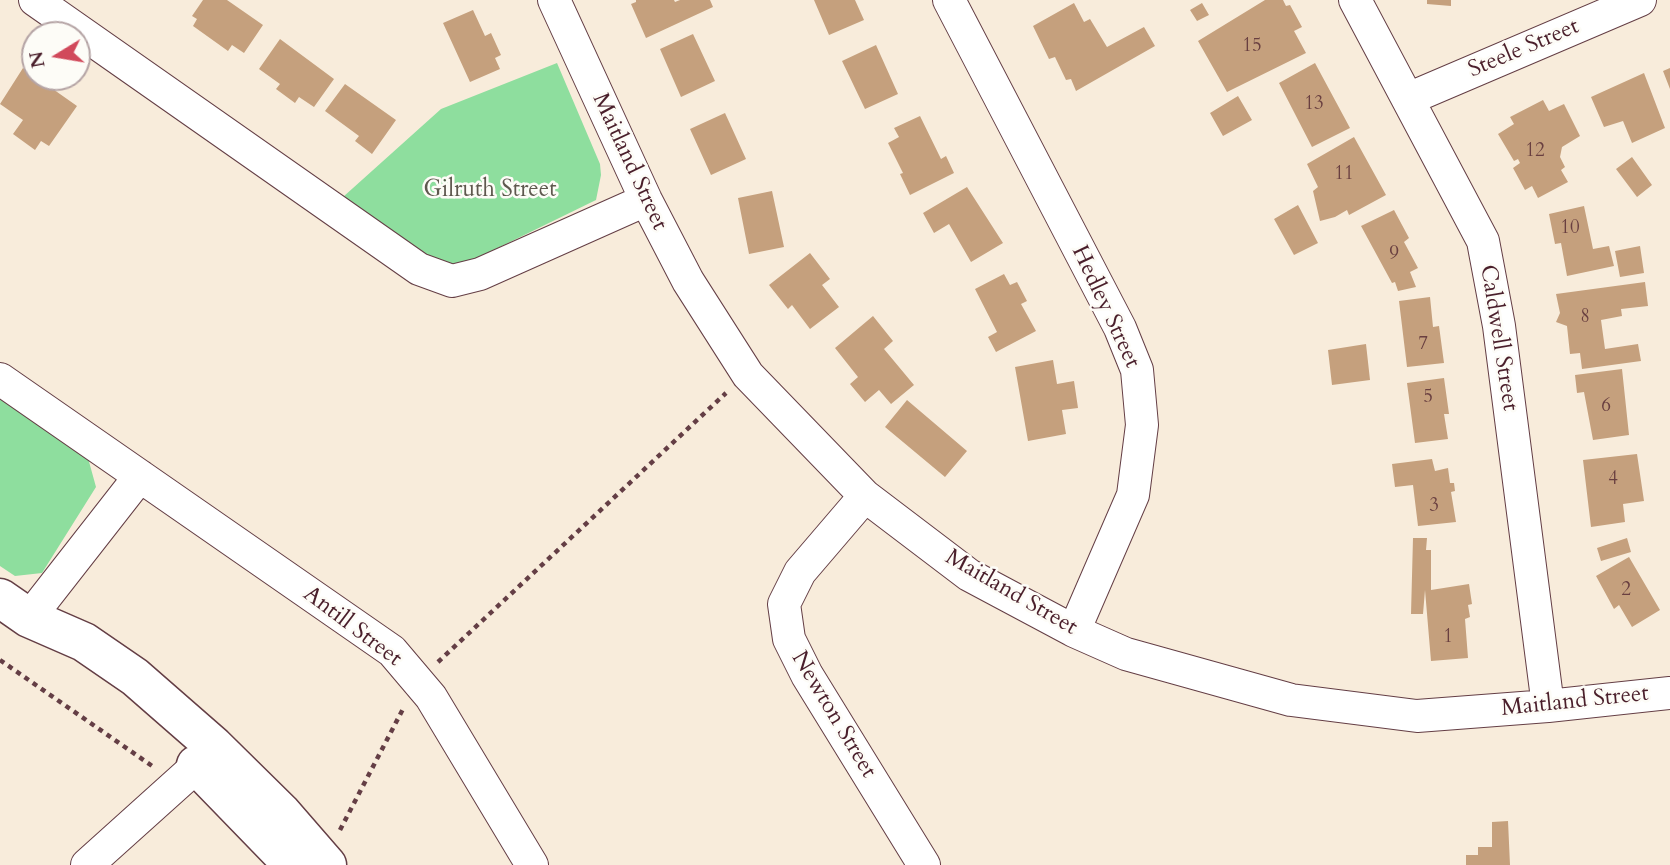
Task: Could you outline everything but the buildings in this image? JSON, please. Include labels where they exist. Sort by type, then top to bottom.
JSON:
[{"type":"main road","points":[[15,608],[84,642],[125,670],[206,756],[293,865]]},
{"type":"main road","points":[[206,756],[331,853]]},
{"type":"street","points":[[35,0],[419,269],[452,281],[480,274],[646,200]]},
{"type":"street","name":"Maitland Street","points":[[554,0],[646,200],[688,281],[748,375],[865,496],[969,575],[1074,631],[1126,654],[1291,700],[1417,716],[1670,693]]},
{"type":"street","name":"Hedley Street","points":[[948,0],[1120,328],[1137,370],[1142,425],[1133,495],[1074,631]]},
{"type":"street","name":"Caldwell Street","points":[[1355,0],[1483,242],[1499,326],[1548,706]]},
{"type":"street","name":"Steele Street","points":[[1408,99],[1640,0]]},
{"type":"street","name":"Antill Street","points":[[0,379],[392,651],[431,697],[532,865]]},
{"type":"street","points":[[15,608],[140,476]]},
{"type":"street","name":"Newton Street","points":[[865,496],[800,572],[784,604],[789,639],[807,675],[924,865]]},
{"type":"street","points":[[87,865],[206,756]]},
{"type":"path","points":[[331,853],[418,681],[734,387]]},
{"type":"path","points":[[0,660],[154,768]]},
{"type":"green space","name":"Gilruth Street","points":[[557,63],[600,164],[601,175],[596,200],[465,264],[445,264],[427,257],[343,197],[441,109]]},
{"type":"green space","points":[[0,396],[88,458],[96,487],[42,573],[15,576],[0,566]]}]
